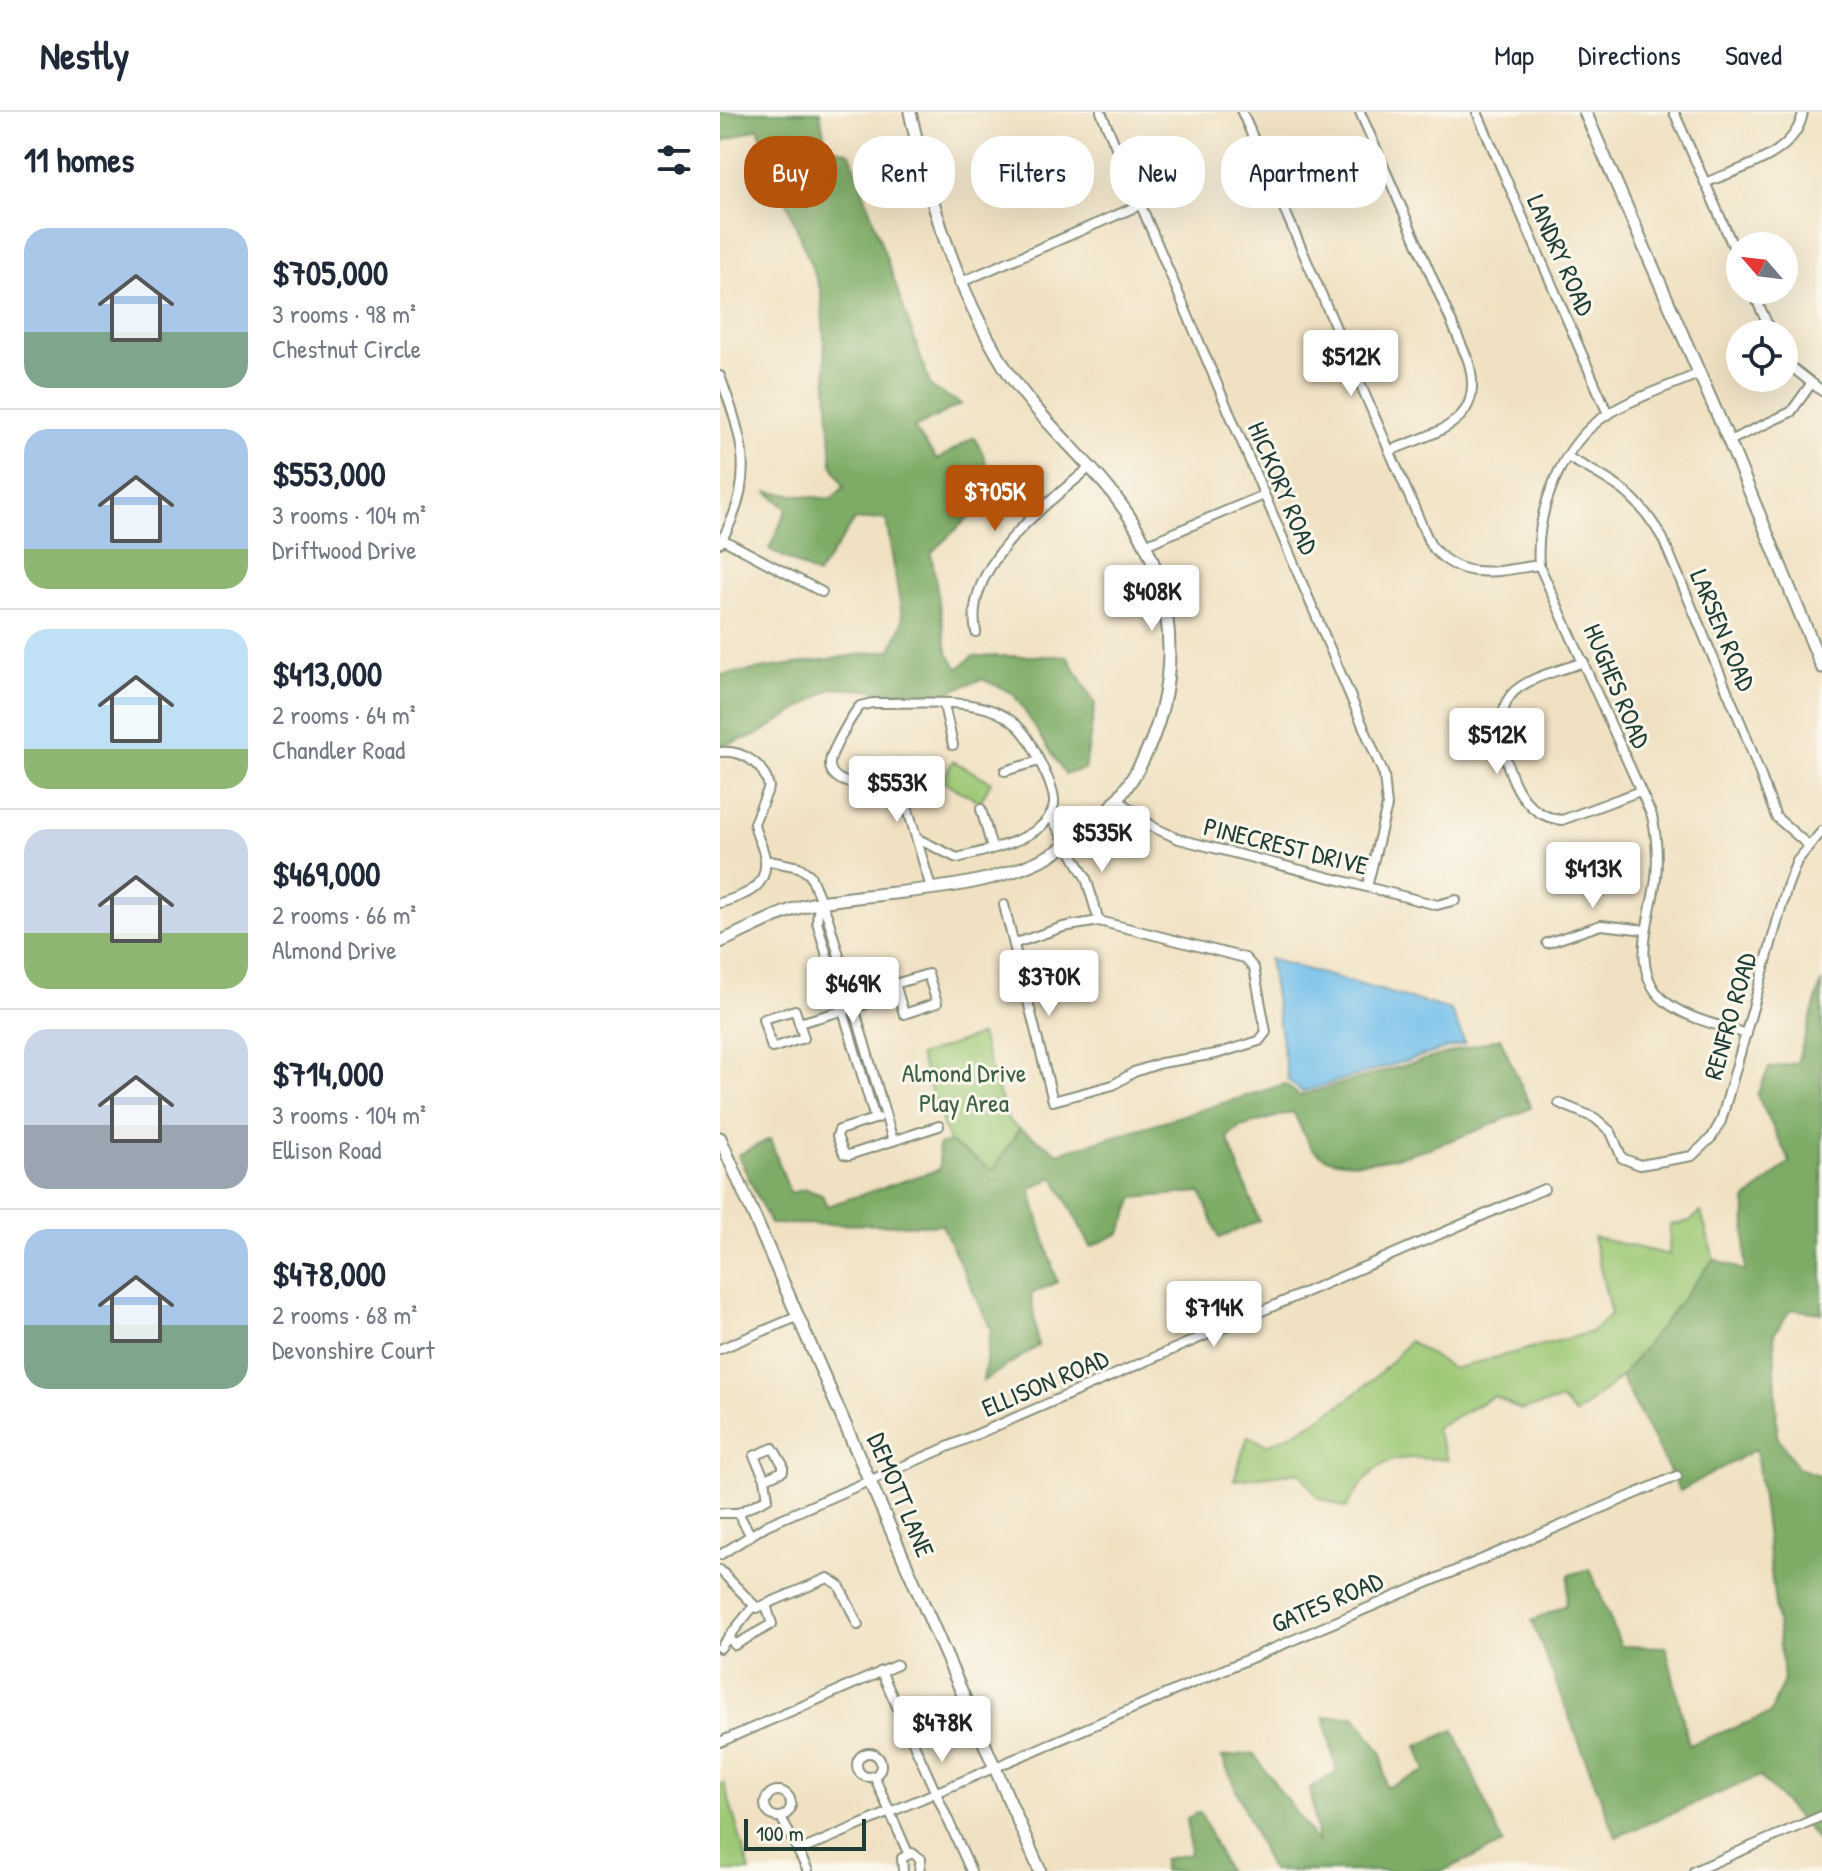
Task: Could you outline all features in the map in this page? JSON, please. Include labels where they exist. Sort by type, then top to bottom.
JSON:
[{"type":"street","points":[[720,942],[819,903],[931,888],[1004,874],[1067,845],[1117,799],[1153,740],[1167,690],[1170,651],[1168,613],[1145,545],[1134,523],[1005,368],[959,283],[938,228],[910,112]]},
{"type":"street","name":"HICKORY ROAD","points":[[1101,112],[1111,136]]},
{"type":"street","points":[[1242,112],[1392,450],[1430,544],[1444,559],[1479,574],[1539,565]]},
{"type":"street","points":[[1360,112],[1468,360],[1474,387],[1466,411],[1452,426],[1392,450]]},
{"type":"street","name":"LANDRY ROAD","points":[[1477,112],[1608,414]]},
{"type":"street","points":[[1585,112],[1729,441],[1822,667]]},
{"type":"street","points":[[1674,112],[1727,232]]},
{"type":"street","points":[[1705,183],[1782,148],[1801,122],[1803,112]]},
{"type":"street","points":[[959,283],[1133,208]]},
{"type":"street","name":"HICKORY ROAD","points":[[1141,208],[1384,775],[1387,806],[1367,887]]},
{"type":"street","points":[[1798,371],[1822,391]]},
{"type":"street","name":"HUGHES ROAD","points":[[1698,374],[1608,414],[1594,424],[1569,458],[1539,522],[1539,565],[1640,791],[1657,838],[1656,878],[1646,930],[1645,967],[1659,996],[1672,1007],[1747,1034]]},
{"type":"street","points":[[720,376],[737,423],[745,459],[737,504],[721,541],[822,592]]},
{"type":"street","points":[[1729,441],[1791,412],[1811,384]]},
{"type":"street","name":"LARSEN ROAD","points":[[1569,458],[1623,488],[1646,510],[1663,539],[1745,733],[1776,817],[1808,845]]},
{"type":"street","points":[[976,632],[973,617],[978,595],[1002,552],[1029,520],[1088,469]]},
{"type":"street","points":[[1145,545],[1264,495]]},
{"type":"street","points":[[1584,662],[1519,687],[1505,704],[1499,728],[1520,792],[1530,807],[1562,820],[1640,791]]},
{"type":"street","points":[[918,839],[954,858],[1027,837],[1050,815],[1054,800],[1025,731],[1013,721],[984,707],[872,703],[860,706],[829,761],[838,780],[904,796],[931,888]]},
{"type":"street","points":[[944,705],[953,745]]},
{"type":"street","points":[[720,752],[732,751],[755,762],[764,771],[769,787],[754,827],[765,860],[757,888],[720,903]]},
{"type":"street","points":[[1005,771],[1039,761]]},
{"type":"street","name":"PINECREST DRIVE","points":[[1117,799],[1155,828],[1179,839],[1437,905],[1456,900]]},
{"type":"street","points":[[981,809],[992,848]]},
{"type":"street","points":[[1050,815],[1086,878],[1099,921]]},
{"type":"street","name":"RENFRO ROAD","points":[[1559,1103],[1584,1112],[1606,1127],[1622,1158],[1636,1165],[1685,1159],[1712,1137],[1721,1121],[1787,887],[1808,845],[1822,831]]},
{"type":"street","points":[[765,860],[808,872],[828,918],[893,1141]]},
{"type":"street","points":[[819,903],[817,922],[875,1119]]},
{"type":"street","points":[[1004,905],[1016,943],[1043,1070],[1053,1101],[1113,1085],[1134,1072],[1161,1063],[1216,1054],[1263,1038],[1266,1022],[1249,961],[1099,921],[1063,927],[1016,943]]},
{"type":"street","points":[[1547,943],[1601,925],[1646,930]]},
{"type":"street","points":[[928,974],[937,1003],[904,1014],[898,995],[895,984],[928,974]]},
{"type":"street","points":[[799,1023],[898,995]]},
{"type":"street","points":[[795,1010],[799,1023],[804,1038],[772,1048],[763,1019],[795,1010]]},
{"type":"street","points":[[886,1116],[839,1130],[841,1151],[849,1155],[939,1126]]},
{"type":"street","name":"DEMOTT LANE","points":[[721,1142],[1040,1871]]},
{"type":"street","name":"ELLISON ROAD","points":[[720,1555],[750,1534],[871,1480],[1544,1189]]},
{"type":"street","points":[[720,1349],[799,1316]]},
{"type":"street","name":"GATES ROAD","points":[[799,1851],[1677,1476]]},
{"type":"street","points":[[720,1513],[738,1513],[768,1498],[765,1479]]},
{"type":"street","points":[[738,1513],[750,1534]]},
{"type":"street","points":[[720,1570],[753,1607]]},
{"type":"street","points":[[720,1648],[753,1607],[766,1605],[828,1578],[839,1585],[858,1625]]},
{"type":"street","points":[[729,1637],[735,1645],[772,1624],[766,1605]]},
{"type":"street","points":[[720,1742],[897,1665]]},
{"type":"street","points":[[881,1671],[971,1871]]},
{"type":"street","points":[[874,1776],[908,1853],[921,1859],[919,1871]]},
{"type":"street","points":[[1694,1871],[1822,1816]]},
{"type":"street","points":[[781,1817],[808,1871]]},
{"type":"street","points":[[903,1871],[900,1863],[908,1853]]},
{"type":"green space","points":[[720,112],[820,112],[824,136],[761,136],[758,128],[720,142]]},
{"type":"green space","points":[[837,149],[850,153],[853,162],[853,208],[869,208],[931,387],[961,404],[914,428],[937,460],[974,437],[985,458],[989,498],[931,553],[947,651],[958,669],[973,656],[1067,656],[1095,704],[1085,769],[1065,774],[1013,693],[982,679],[943,694],[833,688],[757,735],[720,746],[720,675],[891,650],[903,622],[886,519],[855,520],[817,575],[769,549],[787,509],[768,492],[831,499],[844,487],[832,464],[821,291],[789,208],[837,208]]},
{"type":"green space","points":[[953,761],[991,782],[980,802],[942,781]]},
{"type":"green space","points":[[1822,981],[1822,1313],[1791,1309],[1774,1334],[1777,1436],[1798,1468],[1822,1476],[1820,1871],[1818,1840],[1760,1776],[1616,1837],[1532,1621],[1566,1605],[1569,1575],[1590,1569],[1621,1646],[1666,1647],[1689,1745],[1770,1714],[1784,1679],[1756,1449],[1680,1491],[1621,1377],[1714,1259],[1745,1271],[1746,1200],[1790,1162],[1757,1095],[1769,1068],[1797,1063]]},
{"type":"green space","name":"Almond Drive Play Area","points":[[980,1035],[1008,1120],[1019,1129],[993,1171],[949,1142],[919,1056]]},
{"type":"green space","points":[[1500,1038],[1531,1108],[1454,1139],[1389,1159],[1359,1162],[1333,1160],[1314,1150],[1293,1112],[1240,1127],[1227,1137],[1259,1221],[1219,1238],[1201,1192],[1134,1198],[1120,1233],[1091,1247],[1054,1177],[1030,1189],[1057,1282],[1031,1294],[1038,1346],[983,1381],[991,1329],[942,1225],[770,1224],[738,1155],[770,1139],[790,1193],[806,1189],[822,1195],[827,1206],[940,1169],[938,1145],[949,1142],[993,1170],[1020,1129],[1059,1153],[1285,1084],[1299,1096]]},
{"type":"green space","points":[[1701,1212],[1714,1259],[1621,1377],[1575,1415],[1561,1400],[1521,1410],[1494,1396],[1435,1428],[1448,1460],[1412,1458],[1387,1463],[1367,1478],[1346,1508],[1317,1497],[1300,1472],[1234,1480],[1248,1436],[1267,1445],[1306,1426],[1363,1388],[1409,1341],[1453,1369],[1591,1332],[1611,1314],[1593,1237],[1669,1255],[1670,1225],[1690,1221]]},
{"type":"green space","points":[[1355,1716],[1382,1754],[1386,1788],[1426,1771],[1417,1746],[1454,1730],[1503,1844],[1442,1871],[1271,1871],[1222,1757],[1253,1753],[1318,1843],[1310,1788],[1337,1772],[1324,1717]]},
{"type":"green space","points":[[724,1783],[750,1871],[720,1871],[720,1784]]},
{"type":"green space","points":[[1200,1812],[1227,1871],[1163,1871],[1163,1859],[1190,1854],[1187,1818]]},
{"type":"water","points":[[1269,959],[1451,1010],[1465,1043],[1302,1092],[1288,1080]]}]
